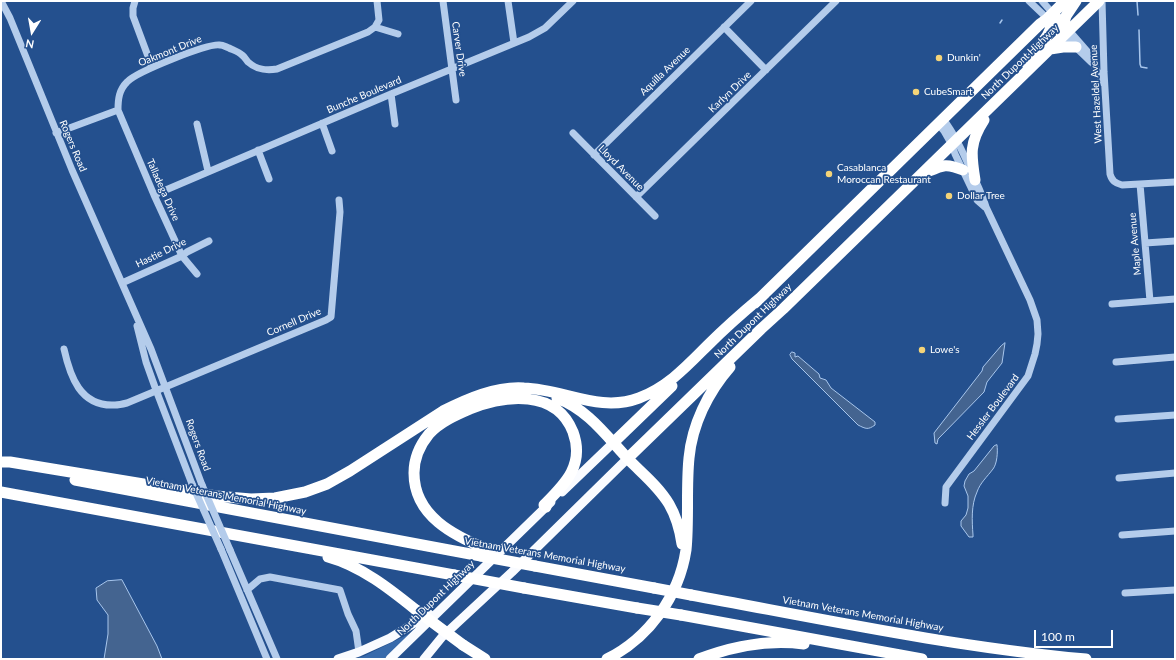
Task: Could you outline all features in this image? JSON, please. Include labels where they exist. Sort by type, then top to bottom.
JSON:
[{"type":"highway","name":"North Dupont Highway","points":[[628,458],[1050,49],[1065,1]]},
{"type":"highway","points":[[1008,90],[1076,1]]},
{"type":"highway","name":"North Dupont Highway","points":[[614,442],[1040,24],[1058,25],[1100,1]]},
{"type":"highway","points":[[1050,49],[1076,47]]},
{"type":"highway","points":[[975,180],[972,159],[973,143],[978,130],[995,103]]},
{"type":"highway","points":[[921,174],[945,165],[950,165],[963,170]]},
{"type":"highway","points":[[1,462],[10,462],[225,497],[251,499],[275,498],[305,492],[328,484],[443,412],[474,398],[497,391],[508,388],[528,388],[603,403],[620,402],[639,398],[669,382],[738,316],[760,298]]},
{"type":"highway","points":[[607,659],[634,642],[649,628],[675,588],[684,559],[686,544],[689,457],[697,422],[707,400],[728,369],[783,309]]},
{"type":"highway","points":[[497,391],[511,390],[533,392],[562,400],[586,415],[614,442],[663,495],[674,514],[682,543],[682,560],[679,575]]},
{"type":"highway","points":[[485,553],[446,529],[429,513],[419,497],[415,479],[418,454],[424,441],[438,426],[450,418],[468,410],[487,403],[506,399],[531,399],[545,403],[555,409],[565,419],[572,430],[576,444],[576,458],[570,476],[562,487],[544,505],[546,507]]},
{"type":"highway","name":"Vietnam Veterans Memorial Highway","points":[[1,466],[485,553],[535,566],[928,639],[1005,650],[1086,659]]},
{"type":"highway","points":[[1,492],[922,659]]},
{"type":"highway","points":[[256,539],[345,563],[378,582],[463,645],[485,659]]},
{"type":"highway","points":[[699,659],[720,651],[737,647],[776,642],[856,653],[895,654]]},
{"type":"main road","name":"North Dupont Highway","points":[[390,659],[614,442]]},
{"type":"main road","name":"North Dupont Highway","points":[[424,659],[442,637],[512,572],[628,458]]},
{"type":"main road","points":[[338,659],[360,652],[390,638],[446,604]]},
{"type":"main road","points":[[419,659],[442,637]]},
{"type":"street","name":"Rogers Road","points":[[1,1],[10,18],[56,133],[151,349],[202,485],[277,659]]},
{"type":"street","name":"Rogers Road","points":[[6,1],[10,18]]},
{"type":"street","points":[[135,1],[133,16],[152,68]]},
{"type":"street","points":[[377,1],[379,20],[376,27],[398,34]]},
{"type":"street","name":"Carver Drive","points":[[443,1],[456,100]]},
{"type":"street","points":[[508,1],[514,43]]},
{"type":"street","name":"Bunche Boulevard","points":[[154,195],[452,68],[529,37],[545,28],[573,1]]},
{"type":"street","name":"Aquilla Avenue","points":[[594,155],[751,1]]},
{"type":"street","name":"Karlyn Drive","points":[[636,197],[836,1]]},
{"type":"street","points":[[1029,1],[1087,51],[1100,76],[1105,91]]},
{"type":"street","points":[[1042,1],[1058,25],[1076,47],[1094,65]]},
{"type":"street","name":"West Hazeldel Avenue","points":[[1100,1],[1110,174],[1116,184],[1140,184]]},
{"type":"street","points":[[1,8],[10,18]]},
{"type":"street","name":"Oakmont Drive","points":[[118,110],[118,101],[121,89],[133,77],[209,46],[220,45],[242,54],[249,62],[259,69],[268,70],[361,35],[376,27]]},
{"type":"street","points":[[724,27],[766,70]]},
{"type":"street","points":[[391,94],[395,124]]},
{"type":"street","points":[[56,133],[118,110]]},
{"type":"street","name":"Talladega Drive","points":[[118,110],[182,256],[196,274]]},
{"type":"street","name":"Hessler Boulevard","points":[[940,122],[963,152],[984,198],[986,207],[1030,300],[1037,320],[1038,334],[1036,354],[1028,376],[946,486],[945,503]]},
{"type":"street","points":[[322,123],[332,151]]},
{"type":"street","points":[[197,124],[208,171]]},
{"type":"street","name":"Lloyd Avenue","points":[[573,133],[655,216]]},
{"type":"street","name":"Hessler Boulevard","points":[[954,142],[963,170],[977,200],[986,207]]},
{"type":"street","points":[[258,150],[269,179]]},
{"type":"street","points":[[1140,184],[1175,182]]},
{"type":"street","name":"Maple Avenue","points":[[1140,184],[1150,301]]},
{"type":"street","name":"Cornell Drive","points":[[64,349],[72,376],[78,388],[89,398],[99,403],[114,405],[127,403],[165,386],[291,336],[326,320],[331,317],[340,212],[339,200]]},
{"type":"street","name":"Hastie Drive","points":[[122,283],[182,256],[186,252],[208,241]]},
{"type":"street","points":[[1145,243],[1175,241]]},
{"type":"street","points":[[1112,304],[1175,299]]},
{"type":"street","name":"Rogers Road","points":[[130,303],[146,362],[192,484],[267,659]]},
{"type":"street","points":[[1116,362],[1175,357]]},
{"type":"street","points":[[1118,419],[1175,415]]},
{"type":"street","points":[[1119,478],[1175,473]]},
{"type":"street","points":[[1122,536],[1175,531]]},
{"type":"street","points":[[247,590],[260,579],[270,577],[340,590],[348,614],[356,631],[360,652]]},
{"type":"street","points":[[1125,593],[1175,590]]},
{"type":"shaded area","points":[[1005,343],[1002,363],[987,382],[984,392],[938,439],[937,444],[935,443],[934,433],[982,371],[983,367]]},
{"type":"shaded area","points":[[792,352],[795,353],[795,357],[798,356],[819,374],[820,378],[826,380],[831,388],[875,422],[875,425],[871,428],[867,428],[858,425],[792,359],[790,355]]},
{"type":"shaded area","points":[[997,445],[997,458],[994,467],[980,486],[975,497],[972,513],[973,537],[969,537],[961,526],[961,521],[966,515],[968,508],[968,496],[964,486],[965,481],[969,474],[974,471],[994,446]]},
{"type":"shaded area","points":[[122,580],[157,646],[162,659],[104,659],[108,634],[108,615],[97,600],[96,588],[107,581]]},
{"type":"shaded area","points":[[411,633],[384,659],[354,659],[364,656]]},
{"type":"waterway","points":[[1137,1],[1138,15]]},
{"type":"waterway","points":[[1139,30],[1140,64],[1141,67],[1147,68]]},
{"type":"place","name":"Dunkin'","points":[[939,58]]},
{"type":"place","name":"CubeSmart","points":[[916,92]]},
{"type":"place","name":"Casablanca Moroccan Restaurant","points":[[829,174]]},
{"type":"place","name":"Dollar Tree","points":[[949,196]]},
{"type":"place","name":"Lowe's","points":[[922,350]]}]
